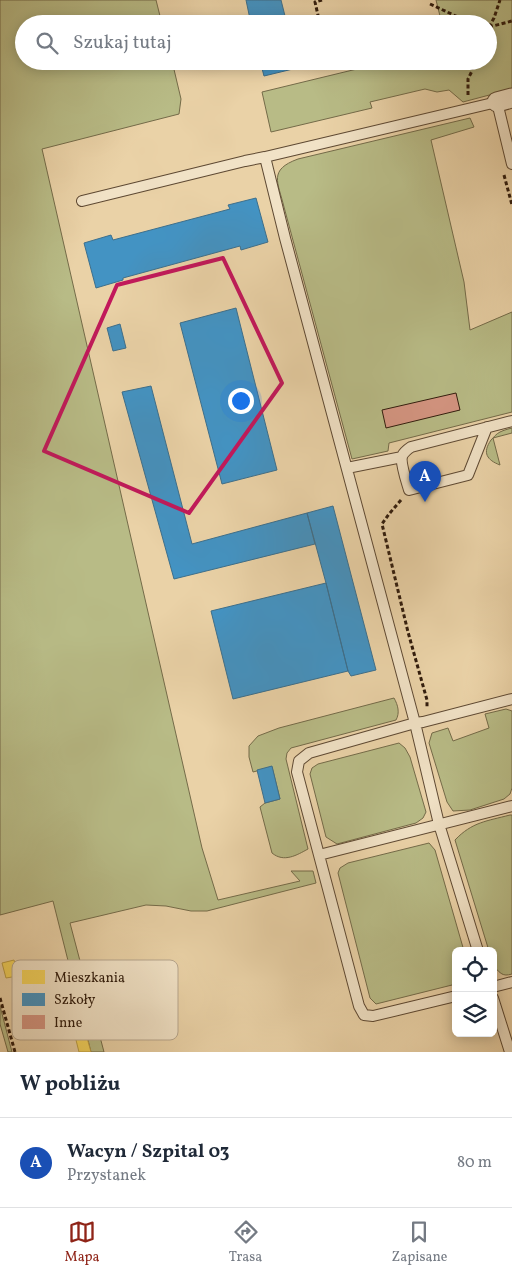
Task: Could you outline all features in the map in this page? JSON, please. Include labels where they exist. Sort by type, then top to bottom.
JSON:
[{"type":"lane","points":[[82,201],[504,100],[512,164]]},
{"type":"lane","points":[[265,157],[347,468],[419,722],[439,824],[477,947]]},
{"type":"lane","points":[[347,468],[402,457],[411,447],[512,421]]},
{"type":"lane","points":[[402,457],[409,490],[468,475],[488,427]]},
{"type":"lane","points":[[452,997],[372,1016],[364,1014],[359,1006],[297,772],[299,761],[309,753],[419,722],[512,699]]},
{"type":"lane","points":[[319,855],[512,806]]},
{"type":"lane","points":[[497,986],[512,982]]},
{"type":"lane","points":[[497,1011],[510,1052]]},
{"type":"path","points":[[318,15],[315,2],[322,0]]},
{"type":"path","points":[[495,15],[500,0]]},
{"type":"path","points":[[430,4],[454,15]]},
{"type":"path","points":[[497,25],[512,21]]},
{"type":"path","points":[[472,70],[468,79],[467,91],[472,108]]},
{"type":"path","points":[[409,490],[382,524],[408,632],[427,700],[427,710],[419,722]]},
{"type":"path","points":[[0,998],[15,1052]]},
{"type":"highlighted area","points":[[223,258],[282,383],[189,513],[44,451],[117,285]]},
{"type":"green space","points":[[0,0],[156,0],[160,15],[15,15],[15,70],[174,70],[181,99],[179,114],[42,149],[202,848],[218,900],[300,881],[291,871],[313,871],[316,883],[207,911],[191,911],[166,906],[146,905],[70,923],[80,960],[68,960],[53,901],[0,915]]},
{"type":"green space","points":[[436,0],[512,0],[512,89],[463,102],[449,90],[437,92],[425,89],[370,102],[372,108],[271,132],[262,92],[353,70],[497,70],[497,15],[440,15]]},
{"type":"green space","points":[[470,118],[474,127],[431,140],[464,282],[470,330],[512,312],[512,412],[389,443],[388,451],[352,459],[279,190],[279,172],[289,163],[298,159]]},
{"type":"green space","points":[[512,428],[512,433],[493,438],[497,434]]},
{"type":"green space","points":[[493,438],[500,465],[487,456],[488,445]]},
{"type":"green space","points":[[394,698],[398,709],[396,720],[291,748],[287,753],[286,759],[308,849],[295,856],[286,858],[272,853],[260,807],[265,803],[280,799],[272,767],[253,772],[249,757],[249,746],[258,736],[279,728]]},
{"type":"green space","points":[[506,709],[512,711],[512,788],[510,794],[504,799],[470,810],[453,811],[447,802],[429,743],[432,733],[448,728],[453,741],[489,728],[485,714]]},
{"type":"green space","points":[[399,743],[405,748],[410,757],[426,812],[423,818],[416,823],[337,844],[326,837],[310,774],[312,768],[318,764]]},
{"type":"green space","points":[[512,815],[512,974],[506,975],[497,970],[497,947],[488,947],[455,840],[468,829],[487,821]]},
{"type":"green space","points":[[429,843],[435,850],[463,947],[452,947],[452,985],[376,1004],[370,998],[338,873],[340,868],[348,863]]},
{"type":"green space","points":[[0,1006],[12,1052],[8,1052],[0,1024]]},
{"type":"green space","points":[[88,1040],[101,1040],[104,1052],[91,1052]]},
{"type":"building: Mieszkania","points":[[12,960],[12,977],[6,978],[2,963]]},
{"type":"building: Mieszkania","points":[[76,1040],[88,1040],[91,1052],[79,1052]]},
{"type":"building: Szkoły","points":[[246,0],[281,0],[285,15],[249,15]]},
{"type":"building: Szkoły","points":[[262,70],[289,70],[264,76]]},
{"type":"building: Szkoły","points":[[256,198],[268,242],[241,250],[240,246],[123,278],[123,280],[96,288],[84,243],[111,235],[113,240],[230,209],[228,205]]},
{"type":"building: Szkoły","points":[[236,308],[277,470],[222,484],[180,323]]},
{"type":"building: Szkoły","points":[[120,324],[126,348],[113,351],[107,328]]},
{"type":"building: Szkoły","points":[[151,386],[192,544],[307,513],[315,544],[174,579],[122,392]]},
{"type":"building: Szkoły","points":[[333,506],[376,670],[351,676],[348,671],[307,513]]},
{"type":"building: Szkoły","points":[[326,583],[348,671],[233,699],[211,611]]},
{"type":"building: Szkoły","points":[[272,766],[280,799],[265,803],[257,770]]},
{"type":"building: Inne","points":[[456,393],[460,410],[386,428],[382,410]]},
{"type":"place","name":"Wacyn / Szpital 03","points":[[425,502]]}]
